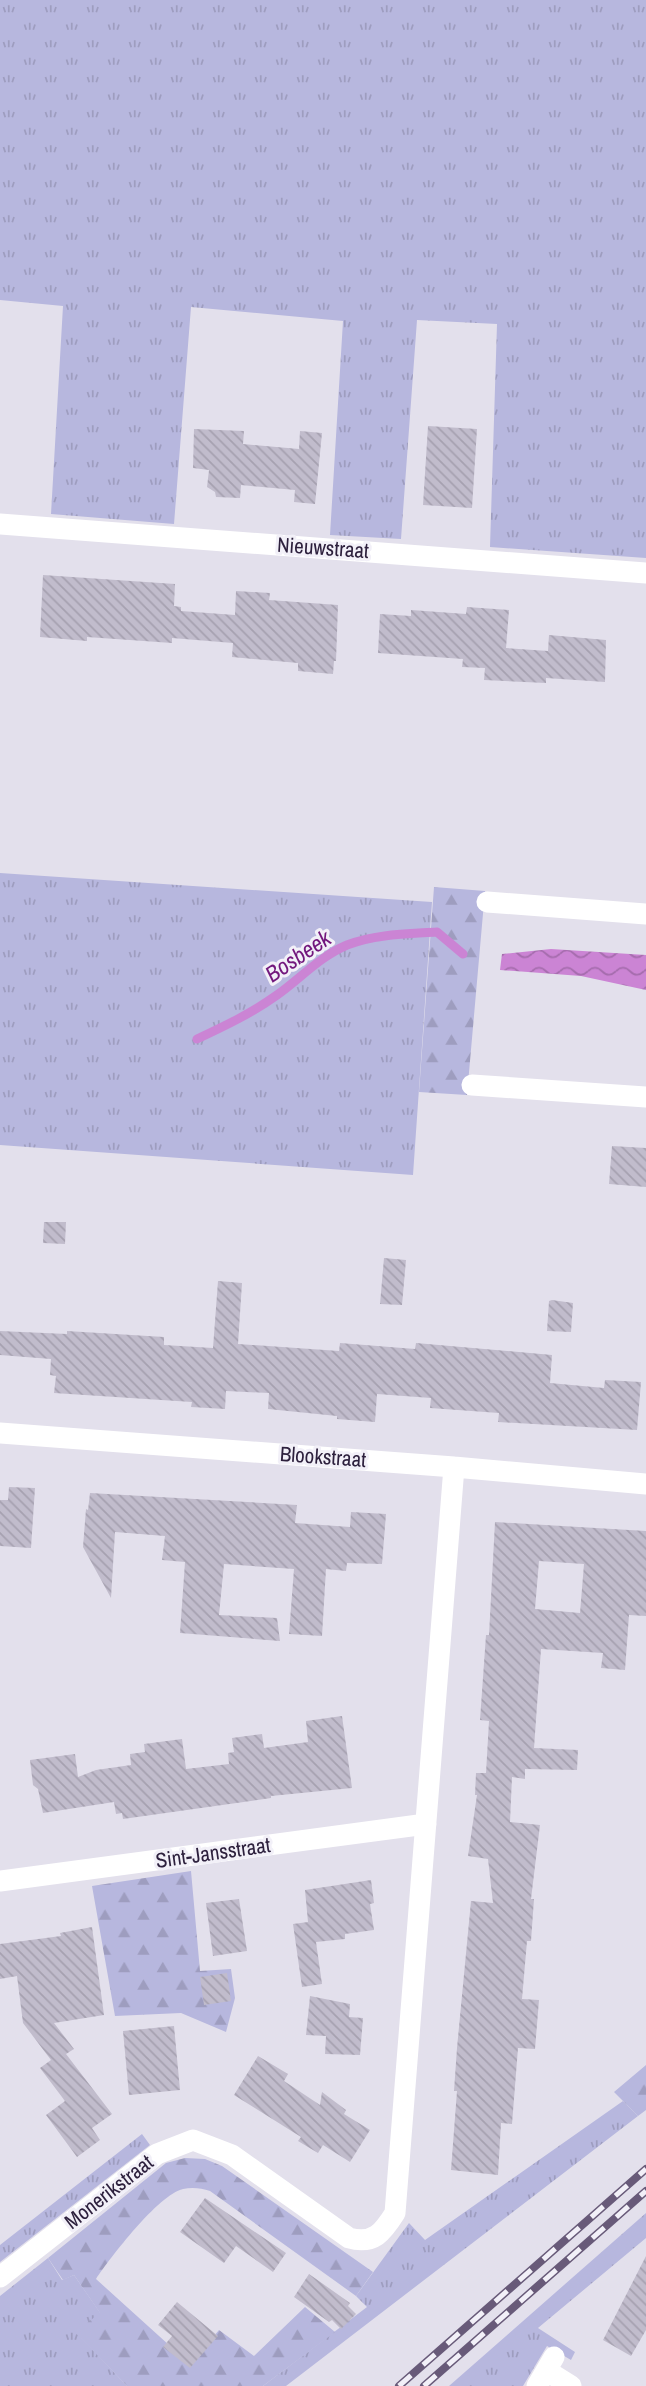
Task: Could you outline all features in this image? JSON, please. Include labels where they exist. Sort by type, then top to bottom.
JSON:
[{"type":"street","name":"Nieuwstraat","points":[[0,524],[646,573]]},
{"type":"street","points":[[487,902],[646,914]]},
{"type":"street","points":[[472,1085],[646,1097]]},
{"type":"street","name":"Blookstraat","points":[[0,1433],[454,1466],[646,1484]]},
{"type":"street","points":[[426,1824],[454,1466]]},
{"type":"street","name":"Sint-Jansstraat","points":[[0,1881],[426,1824]]},
{"type":"street","name":"Monerikstraat","points":[[0,2277],[157,2154],[193,2140],[232,2155],[349,2238],[360,2241],[370,2239],[386,2228],[395,2213],[426,1824]]},
{"type":"street","points":[[546,2371],[571,2386]]},
{"type":"green space","points":[[0,0],[646,0],[646,558],[490,547],[497,324],[417,320],[401,539],[330,535],[343,321],[191,307],[174,524],[51,514],[63,306],[0,300]]},
{"type":"green space","points":[[0,873],[432,902],[413,1175],[0,1145]]},
{"type":"green space","points":[[434,887],[485,891],[467,1095],[419,1092]]},
{"type":"green space","points":[[191,1871],[200,1971],[231,1969],[235,1998],[226,2032],[181,2013],[115,2016],[92,1886]]},
{"type":"green space","points":[[646,2065],[646,2110],[638,2116],[614,2092]]},
{"type":"green space","points":[[623,2101],[638,2116],[286,2386],[263,2386],[367,2307],[356,2296],[409,2223],[425,2240]]},
{"type":"green space","points":[[142,2134],[150,2145],[0,2262],[0,2245]]},
{"type":"green space","points":[[185,2158],[205,2159],[222,2166],[373,2272],[356,2296],[207,2190],[183,2189],[161,2202],[148,2214],[96,2279],[190,2364],[219,2330],[254,2356],[305,2307],[335,2332],[263,2386],[127,2386],[75,2332],[100,2313],[74,2275],[63,2280],[48,2258],[166,2163]]},
{"type":"green space","points":[[646,2213],[646,2238],[538,2328],[575,2352],[571,2360],[547,2346],[523,2386],[449,2386]]},
{"type":"green space","points":[[48,2258],[62,2280],[74,2275],[101,2314],[76,2332],[127,2386],[0,2386],[0,2296]]},
{"type":"water","points":[[551,949],[646,955],[646,990],[581,976],[500,970],[502,954]]},
{"type":"building","points":[[428,426],[477,429],[472,508],[423,505]]},
{"type":"building","points":[[194,429],[244,431],[243,444],[299,449],[300,431],[322,433],[315,504],[294,502],[295,490],[241,485],[240,498],[216,497],[215,492],[207,487],[209,470],[193,468]]},
{"type":"building","points":[[43,575],[175,584],[174,606],[181,607],[181,611],[235,615],[236,591],[270,593],[269,600],[338,605],[333,674],[298,671],[298,663],[232,657],[233,643],[172,638],[172,643],[87,637],[87,641],[40,637]]},
{"type":"building","points":[[467,607],[509,610],[506,648],[548,651],[549,635],[606,640],[605,682],[546,678],[546,683],[484,680],[485,668],[462,667],[463,659],[378,653],[380,614],[411,616],[411,610],[466,614]]},
{"type":"building","points":[[612,1146],[646,1148],[646,1187],[609,1184]]},
{"type":"building","points":[[44,1222],[66,1222],[65,1244],[43,1243]]},
{"type":"building","points":[[384,1258],[406,1260],[402,1305],[380,1304]]},
{"type":"building","points":[[218,1281],[242,1283],[238,1344],[339,1351],[340,1343],[415,1349],[416,1343],[552,1355],[550,1383],[604,1388],[605,1380],[641,1382],[637,1430],[498,1422],[499,1413],[430,1408],[431,1398],[377,1394],[375,1422],[268,1409],[269,1393],[226,1391],[225,1409],[191,1407],[192,1402],[54,1393],[56,1376],[50,1375],[51,1359],[0,1355],[0,1331],[67,1334],[67,1331],[164,1337],[164,1345],[213,1348]]},
{"type":"building","points":[[549,1301],[573,1303],[571,1332],[547,1331]]},
{"type":"building","points":[[9,1487],[35,1488],[31,1548],[0,1546],[0,1500],[8,1500]]},
{"type":"building","points":[[90,1493],[297,1505],[295,1523],[350,1527],[351,1512],[386,1514],[382,1564],[347,1563],[346,1571],[326,1569],[322,1636],[289,1634],[294,1569],[224,1564],[219,1615],[277,1618],[280,1641],[180,1633],[185,1562],[162,1560],[165,1536],[115,1532],[111,1598],[83,1547]]},
{"type":"building","points":[[495,1522],[646,1531],[646,1616],[629,1615],[625,1670],[601,1668],[603,1653],[541,1649],[534,1748],[578,1750],[577,1770],[525,1769],[525,1779],[512,1777],[510,1822],[540,1825],[531,1899],[534,1899],[531,1941],[527,1941],[522,1999],[539,2000],[535,2049],[518,2048],[512,2124],[501,2123],[498,2175],[451,2170],[457,2091],[454,2091],[457,2048],[471,1901],[493,1903],[488,1859],[468,1856],[477,1795],[476,1773],[486,1773],[489,1721],[480,1720],[486,1635],[489,1635]],"holes":[[[539,1561],[584,1564],[580,1613],[535,1609]]]},
{"type":"building","points":[[342,1716],[352,1788],[271,1796],[123,1819],[122,1813],[116,1814],[114,1802],[43,1813],[38,1789],[33,1785],[30,1760],[75,1754],[78,1777],[96,1770],[131,1765],[130,1754],[145,1752],[144,1744],[182,1739],[186,1769],[229,1764],[228,1753],[234,1752],[232,1738],[262,1734],[264,1748],[308,1742],[306,1721]]},
{"type":"building","points":[[371,1880],[374,1903],[370,1904],[374,1930],[345,1934],[345,1939],[316,1942],[322,1984],[302,1987],[293,1924],[308,1922],[305,1890]]},
{"type":"building","points":[[239,1899],[247,1951],[213,1956],[206,1903]]},
{"type":"building","points":[[92,1927],[104,2015],[54,2023],[74,2049],[66,2054],[112,2114],[92,2128],[100,2140],[77,2157],[46,2115],[65,2101],[40,2068],[51,2060],[23,2023],[17,1976],[0,1979],[0,1944],[61,1936],[60,1933]]},
{"type":"building","points":[[227,1973],[231,2001],[204,2005],[200,1977]]},
{"type":"building","points":[[310,1996],[350,2004],[349,2017],[363,2018],[360,2055],[325,2054],[326,2036],[306,2035]]},
{"type":"building","points":[[174,2026],[180,2090],[129,2095],[123,2031]]},
{"type":"building","points":[[258,2056],[288,2074],[284,2081],[320,2105],[322,2092],[346,2110],[344,2114],[370,2130],[350,2162],[323,2145],[318,2153],[298,2141],[301,2137],[234,2095]]},
{"type":"building","points":[[205,2198],[286,2253],[273,2272],[236,2246],[224,2263],[180,2232]]},
{"type":"building","points":[[646,2256],[646,2330],[631,2356],[603,2340]]},
{"type":"building","points":[[309,2274],[350,2303],[348,2306],[356,2314],[341,2329],[332,2320],[329,2322],[294,2297]]},
{"type":"building","points":[[177,2302],[218,2336],[190,2368],[163,2347],[172,2336],[158,2325]]},
{"type":"waterway","name":"Bosbeek","points":[[197,1039],[258,1008],[328,955],[358,941],[392,935],[437,932],[463,954]]},
{"type":"railway","points":[[399,2386],[646,2169]]},
{"type":"railway","points":[[424,2386],[646,2191]]}]
